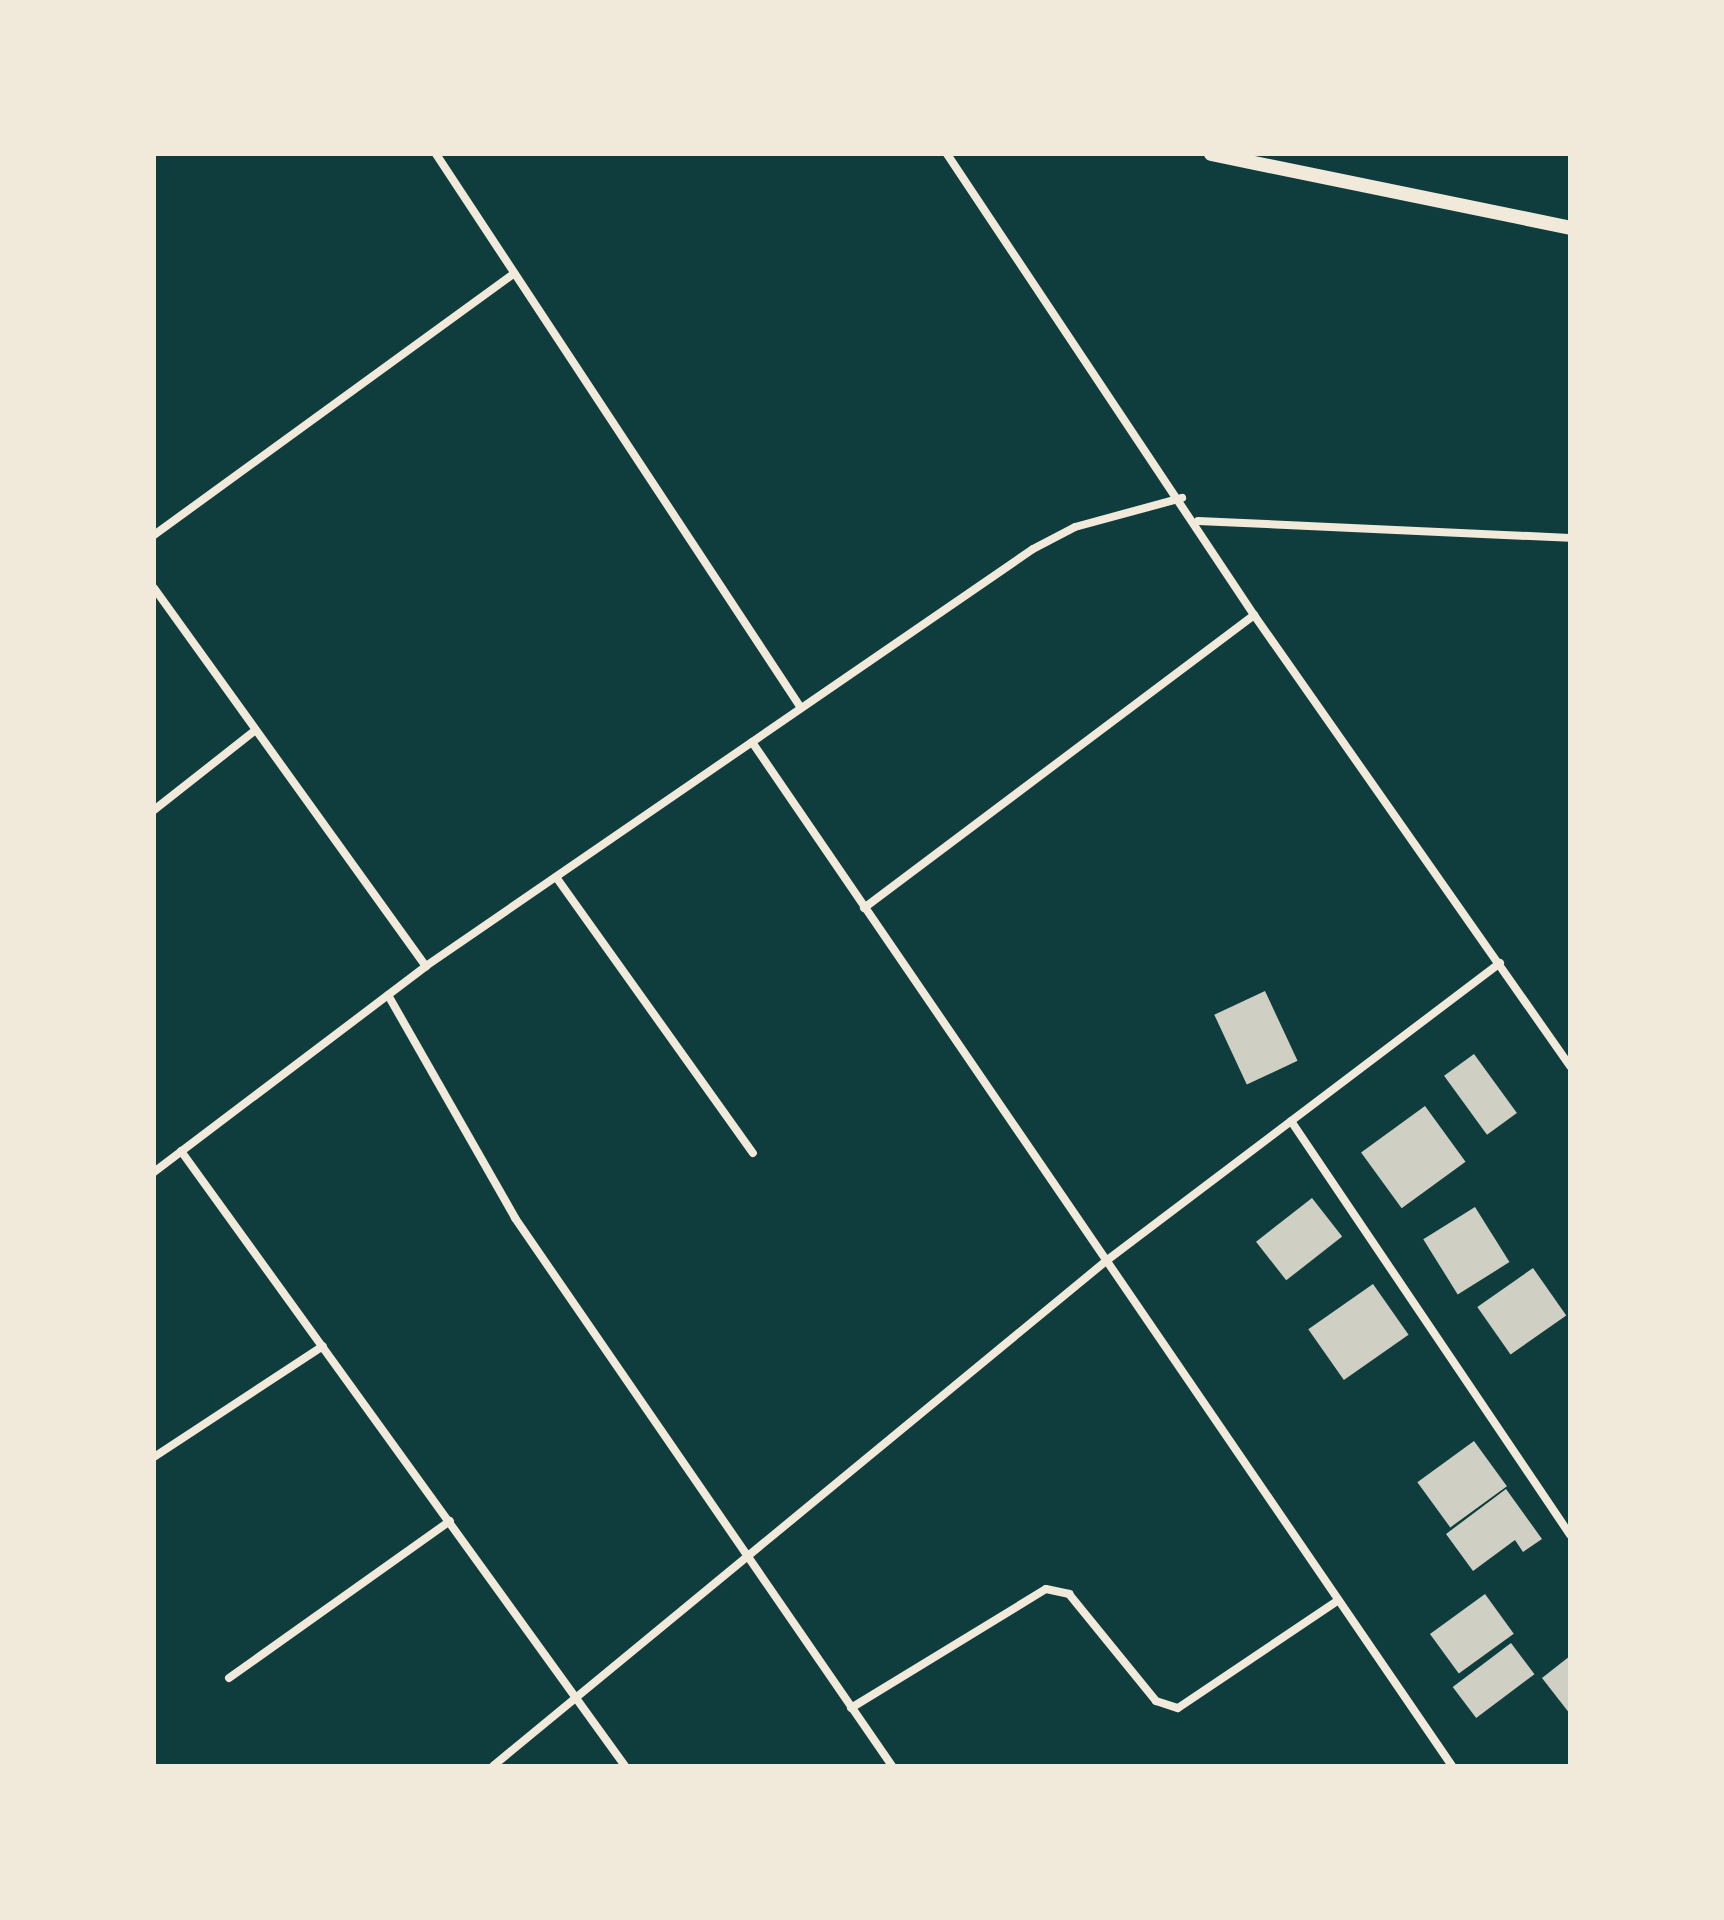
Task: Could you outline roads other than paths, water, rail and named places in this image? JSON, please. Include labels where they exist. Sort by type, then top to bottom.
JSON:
[{"type":"street","points":[[436,154],[801,708]]},
{"type":"street","points":[[947,154],[1198,521],[1254,615],[1570,1066]]},
{"type":"street","points":[[1211,154],[1570,228]]},
{"type":"street","points":[[154,535],[514,273]]},
{"type":"street","points":[[154,1172],[426,966],[1055,536],[1182,498]]},
{"type":"street","points":[[1198,521],[1570,538]]},
{"type":"street","points":[[154,588],[252,733],[426,966]]},
{"type":"street","points":[[864,908],[1254,615]]},
{"type":"street","points":[[154,810],[252,733]]},
{"type":"street","points":[[752,742],[1452,1766]]},
{"type":"street","points":[[556,877],[753,1153]]},
{"type":"street","points":[[493,1766],[1106,1261],[1500,963]]},
{"type":"street","points":[[388,995],[515,1218],[892,1766]]},
{"type":"street","points":[[1291,1121],[1570,1535]]},
{"type":"street","points":[[181,1151],[578,1696],[625,1766]]},
{"type":"street","points":[[154,1457],[323,1346]]},
{"type":"street","points":[[229,1678],[450,1521]]},
{"type":"street","points":[[851,1708],[1046,1589],[1069,1594],[1156,1701],[1178,1708],[1337,1601]]}]
